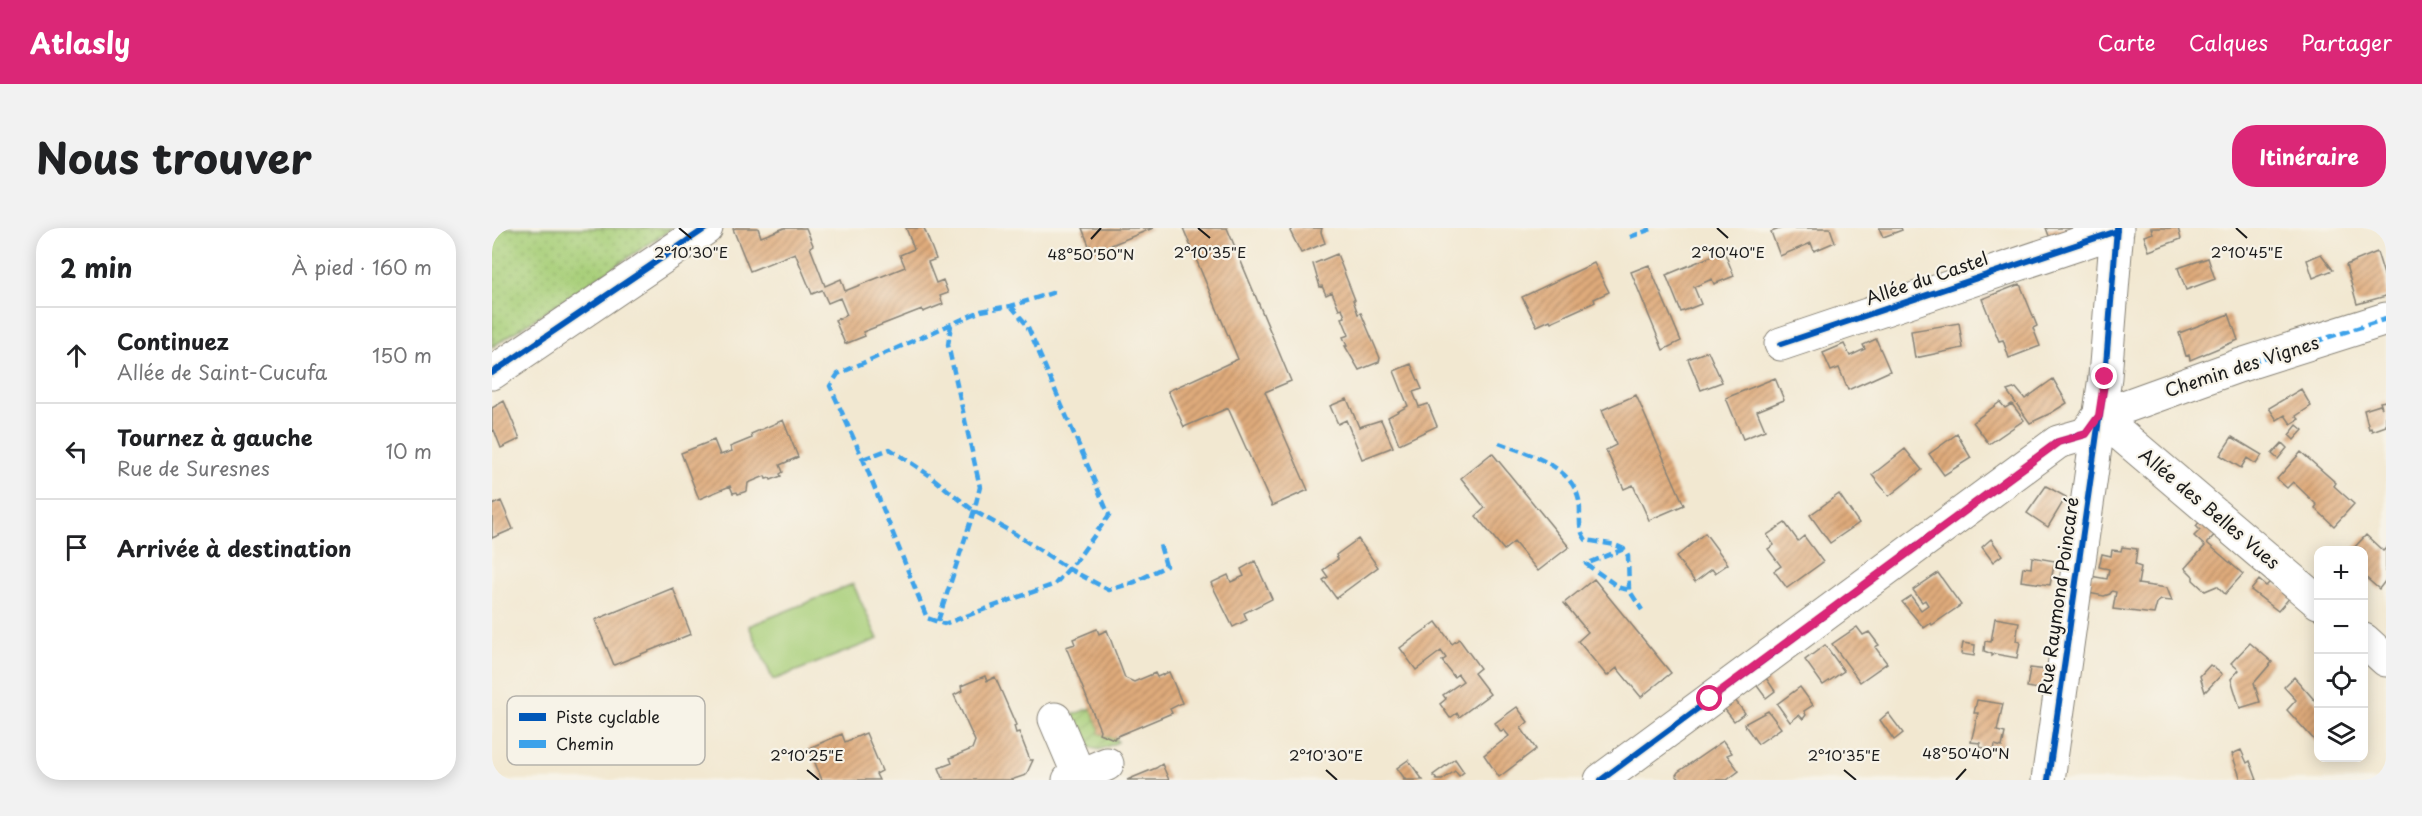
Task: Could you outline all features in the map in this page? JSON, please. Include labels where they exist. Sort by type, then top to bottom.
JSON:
[{"type":"street","points":[[492,373],[706,228]]},
{"type":"street","name":"Allée du Castel","points":[[1781,344],[2116,229]]},
{"type":"street","name":"Rue Raymond Poincaré","points":[[2048,780],[2105,377],[2116,229]]},
{"type":"street","name":"Chemin des Vignes","points":[[2099,416],[2238,366],[2386,319]]},
{"type":"street","points":[[1601,780],[2058,442],[2086,434],[2099,416]]},
{"type":"street","name":"Allée des Belles Vues","points":[[2099,416],[2317,600]]},
{"type":"street","points":[[1055,719],[1084,775]]},
{"type":"green space","points":[[492,228],[673,228],[492,347]]},
{"type":"green space","points":[[853,584],[878,639],[773,680],[749,626]]},
{"type":"green space","points":[[1091,708],[1100,730],[1099,733],[1114,739],[1115,737],[1118,742],[1099,750],[1085,746],[1072,715]]},
{"type":"building","points":[[758,228],[761,237],[784,228],[806,228],[813,245],[810,247],[825,286],[841,279],[845,291],[905,267],[900,255],[914,249],[906,228],[924,228],[936,259],[928,262],[936,283],[943,280],[948,293],[940,296],[943,304],[923,312],[922,309],[863,332],[865,336],[845,344],[835,320],[847,315],[840,298],[828,303],[822,290],[812,294],[795,253],[750,271],[733,229]]},
{"type":"building","points":[[1082,228],[1153,228],[1092,253]]},
{"type":"building","points":[[1183,228],[1227,228],[1291,381],[1265,392],[1308,490],[1272,506],[1228,408],[1184,427],[1168,391],[1238,359]]},
{"type":"building","points":[[1291,228],[1322,228],[1325,243],[1301,253],[1290,231]]},
{"type":"building","points":[[1782,228],[1830,228],[1835,242],[1814,251],[1811,243],[1780,256],[1771,232]]},
{"type":"building","points":[[1879,228],[1901,228],[1902,230],[1883,237]]},
{"type":"building","points":[[2046,228],[2084,228],[2051,241]]},
{"type":"building","points":[[2151,228],[2178,228],[2181,239],[2149,251],[2144,236],[2153,233]]},
{"type":"building","points":[[1724,251],[1734,276],[1714,284],[1712,279],[1694,287],[1701,304],[1681,312],[1666,275]]},
{"type":"building","points":[[2377,252],[2386,281],[2386,296],[2357,304],[2346,265]]},
{"type":"building","points":[[1337,254],[1358,314],[1361,313],[1380,358],[1379,362],[1359,370],[1345,346],[1347,346],[1343,337],[1349,335],[1342,318],[1345,317],[1342,308],[1339,309],[1332,292],[1326,295],[1322,286],[1320,287],[1313,264]]},
{"type":"building","points":[[2321,254],[2333,270],[2313,278],[2307,260]]},
{"type":"building","points":[[2208,258],[2215,279],[2186,290],[2178,268]]},
{"type":"building","points":[[1594,263],[1609,292],[1594,299],[1595,302],[1537,326],[1522,297]]},
{"type":"building","points":[[1649,265],[1681,341],[1663,350],[1631,272]]},
{"type":"building","points":[[2020,284],[2037,326],[2033,328],[2040,346],[2009,358],[2003,340],[1999,341],[1982,299]]},
{"type":"building","points":[[2229,314],[2238,340],[2190,360],[2189,355],[2186,356],[2179,333]]},
{"type":"building","points":[[1959,323],[1963,348],[1915,358],[1911,331]]},
{"type":"building","points":[[1876,339],[1890,371],[1848,390],[1839,368],[1831,371],[1823,353],[1844,344],[1850,356],[1865,349],[1863,345]]},
{"type":"building","points":[[1708,351],[1722,382],[1701,390],[1688,359]]},
{"type":"building","points":[[1411,364],[1422,389],[1413,392],[1419,407],[1428,404],[1437,426],[1399,444],[1388,417],[1408,406],[1394,371]]},
{"type":"building","points":[[1775,378],[1784,400],[1757,411],[1765,430],[1743,439],[1726,398]]},
{"type":"building","points":[[2053,379],[2067,403],[2030,423],[2007,391],[2016,388],[2025,399]]},
{"type":"building","points":[[2301,389],[2311,406],[2296,416],[2299,419],[2291,424],[2285,415],[2277,420],[2269,408]]},
{"type":"building","points":[[1636,395],[1684,505],[1649,520],[1633,485],[1624,489],[1606,450],[1616,445],[1602,410]]},
{"type":"building","points":[[1347,399],[1359,427],[1381,420],[1393,447],[1362,459],[1346,420],[1338,424],[1330,406]]},
{"type":"building","points":[[504,401],[520,439],[501,448],[494,430],[492,431],[492,408]]},
{"type":"building","points":[[2386,401],[2386,426],[2372,431],[2371,428],[2369,429],[2364,410],[2380,405],[2382,408],[2380,402]]},
{"type":"building","points":[[2000,402],[2005,408],[2012,404],[2024,420],[1989,444],[1973,422]]},
{"type":"building","points":[[783,420],[798,457],[780,465],[783,472],[781,476],[771,480],[766,479],[765,476],[748,483],[747,491],[738,494],[733,493],[730,486],[699,499],[681,453],[714,440],[720,455],[732,451],[730,447],[752,438],[751,434]]},
{"type":"building","points":[[2297,425],[2303,430],[2294,440],[2289,435]]},
{"type":"building","points":[[1957,434],[1971,458],[1944,475],[1929,454]]},
{"type":"building","points":[[2232,437],[2262,455],[2256,464],[2247,458],[2241,468],[2220,455]]},
{"type":"building","points":[[2282,443],[2287,448],[2278,459],[2272,454]]},
{"type":"building","points":[[1905,449],[1922,470],[1889,496],[1872,475]]},
{"type":"building","points":[[2301,452],[2336,483],[2334,486],[2354,504],[2334,526],[2315,508],[2317,505],[2293,482],[2287,488],[2277,479]]},
{"type":"building","points":[[1492,453],[1569,547],[1538,571],[1514,542],[1504,550],[1476,516],[1485,508],[1461,478]]},
{"type":"building","points":[[2046,486],[2066,497],[2048,527],[2027,513]]},
{"type":"building","points":[[1839,494],[1859,523],[1830,543],[1810,515]]},
{"type":"building","points":[[501,501],[513,529],[492,538],[492,505]]},
{"type":"building","points":[[2204,517],[2219,530],[2207,543],[2243,574],[2225,594],[2217,586],[2205,591],[2193,580],[2193,576],[2185,568],[2205,546],[2194,536],[2200,530],[2196,526]]},
{"type":"building","points":[[1785,523],[1798,541],[1804,536],[1823,562],[1787,588],[1774,571],[1781,566],[1768,549],[1774,545],[1767,535]]},
{"type":"building","points":[[1705,533],[1728,564],[1715,573],[1712,569],[1695,582],[1676,557]]},
{"type":"building","points":[[2366,535],[2383,551],[2386,548],[2386,580],[2379,589],[2368,579],[2368,546],[2356,546]]},
{"type":"building","points":[[1358,539],[1378,567],[1336,598],[1323,580],[1328,577],[1323,570],[1338,559],[1336,555]]},
{"type":"building","points":[[1991,539],[2002,555],[1993,562],[1982,547]]},
{"type":"building","points":[[2122,547],[2137,549],[2135,565],[2141,567],[2138,584],[2167,588],[2172,601],[2161,600],[2157,603],[2154,614],[2113,609],[2116,592],[2112,591],[2104,596],[2088,593],[2090,576],[2107,579],[2109,569],[2099,567],[2102,554],[2111,556],[2112,550],[2121,551]]},
{"type":"building","points":[[2032,557],[2055,561],[2050,585],[2021,581],[2023,567],[2031,568]]},
{"type":"building","points":[[1255,561],[1272,599],[1244,613],[1247,620],[1233,627],[1211,583],[1228,575],[1231,582],[1244,576],[1241,569]]},
{"type":"building","points":[[1938,573],[1961,605],[1924,628],[1902,602],[1911,596],[1921,610],[1928,605],[1925,600],[1922,602],[1913,590]]},
{"type":"building","points":[[1594,579],[1671,673],[1641,697],[1617,668],[1607,676],[1578,641],[1588,632],[1564,603]]},
{"type":"building","points":[[2259,580],[2266,586],[2270,582],[2293,594],[2278,611],[2251,590]]},
{"type":"building","points":[[673,588],[691,634],[614,665],[595,620]]},
{"type":"building","points":[[1995,618],[2019,622],[2016,641],[2020,642],[2017,658],[1995,654],[1992,656],[1984,651],[1985,641],[1991,642]]},
{"type":"building","points":[[1436,622],[1452,644],[1459,639],[1480,668],[1474,673],[1490,694],[1459,717],[1457,713],[1450,718],[1440,704],[1446,699],[1443,695],[1463,681],[1458,674],[1454,677],[1442,661],[1446,658],[1441,651],[1416,670],[1400,648]]},
{"type":"building","points":[[1857,627],[1863,635],[1869,632],[1879,645],[1875,647],[1887,663],[1860,682],[1832,644]]},
{"type":"building","points":[[1097,629],[1099,634],[1107,630],[1125,678],[1134,682],[1155,673],[1157,677],[1169,672],[1182,703],[1170,709],[1172,713],[1114,739],[1099,733],[1100,730],[1066,647],[1075,644],[1073,639]]},
{"type":"building","points":[[1963,643],[1975,645],[1974,656],[1961,654]]},
{"type":"building","points":[[2250,643],[2272,662],[2254,683],[2260,702],[2240,708],[2231,679],[2239,670],[2231,663]]},
{"type":"building","points":[[1825,645],[1844,671],[1823,685],[1805,660]]},
{"type":"building","points":[[2210,665],[2222,674],[2205,692],[2200,676]]},
{"type":"building","points":[[2030,668],[2047,670],[2044,690],[2027,687]]},
{"type":"building","points":[[1762,672],[1775,691],[1766,698],[1752,679]]},
{"type":"building","points":[[985,676],[987,681],[995,677],[1016,725],[1014,726],[1016,733],[1019,732],[1030,760],[1033,760],[1026,775],[1011,780],[944,780],[939,768],[952,763],[950,758],[972,749],[975,741],[954,695],[962,691],[961,686]]},
{"type":"building","points":[[2294,677],[2314,700],[2314,740],[2287,710],[2296,700],[2284,687]]},
{"type":"building","points":[[1800,687],[1813,705],[1804,711],[1806,715],[1803,719],[1799,715],[1790,722],[1777,704]]},
{"type":"building","points":[[1731,695],[1745,713],[1734,721],[1720,703]]},
{"type":"building","points":[[1977,700],[2003,704],[1997,731],[2005,733],[2002,747],[1995,745],[1994,750],[1979,747],[1980,743],[1971,742],[1978,713],[1974,713]]},
{"type":"building","points":[[1517,707],[1528,722],[1521,728],[1536,749],[1499,777],[1484,755],[1509,736],[1504,730],[1501,732],[1495,723]]},
{"type":"building","points":[[1768,711],[1781,728],[1758,744],[1744,724]]},
{"type":"building","points":[[1888,713],[1903,733],[1894,740],[1880,720]]},
{"type":"building","points":[[866,733],[882,771],[876,774],[879,780],[822,780],[809,748],[842,734],[845,742]]},
{"type":"building","points":[[1723,741],[1732,753],[1727,755],[1739,771],[1727,780],[1680,780],[1676,775],[1678,772]]},
{"type":"building","points":[[2241,750],[2247,763],[2250,761],[2257,780],[2241,780],[2232,754]]},
{"type":"building","points":[[1455,759],[1464,772],[1459,776],[1455,771],[1442,780],[1437,780],[1433,775]]},
{"type":"building","points":[[1408,760],[1423,780],[1403,780],[1405,779],[1397,768]]},
{"type":"building","points":[[1162,764],[1169,780],[1127,780],[1156,768]]},
{"type":"marked path","points":[[1630,237],[1654,228]]},
{"type":"marked path","points":[[1011,306],[1027,325],[1109,515],[1076,561],[1055,584],[944,624],[927,618],[863,459],[830,386],[838,374],[981,311],[1011,306],[1055,292]]},
{"type":"marked path","points":[[2238,366],[2386,319]]},
{"type":"marked path","points":[[938,621],[980,487],[948,345],[951,325]]},
{"type":"marked path","points":[[1499,443],[1547,462],[1567,478],[1579,500],[1580,526],[1586,540],[1615,545],[1624,549],[1628,556],[1629,590],[1642,610]]},
{"type":"marked path","points":[[863,459],[890,449],[929,475],[974,511],[1069,569],[1109,590],[1135,582],[1166,566],[1160,545]]},
{"type":"marked path","points":[[1624,549],[1586,564],[1620,588],[1629,590]]},
{"type":"cycle path","points":[[492,373],[706,228]]},
{"type":"cycle path","points":[[2048,780],[2105,377],[2117,228]]},
{"type":"cycle path","points":[[1781,344],[2117,231]]},
{"type":"cycle path","points":[[1601,780],[2058,442],[2086,434],[2099,416]]},
{"type":"route","points":[[1710,699],[2058,442],[2086,434],[2099,416],[2105,377]]}]
